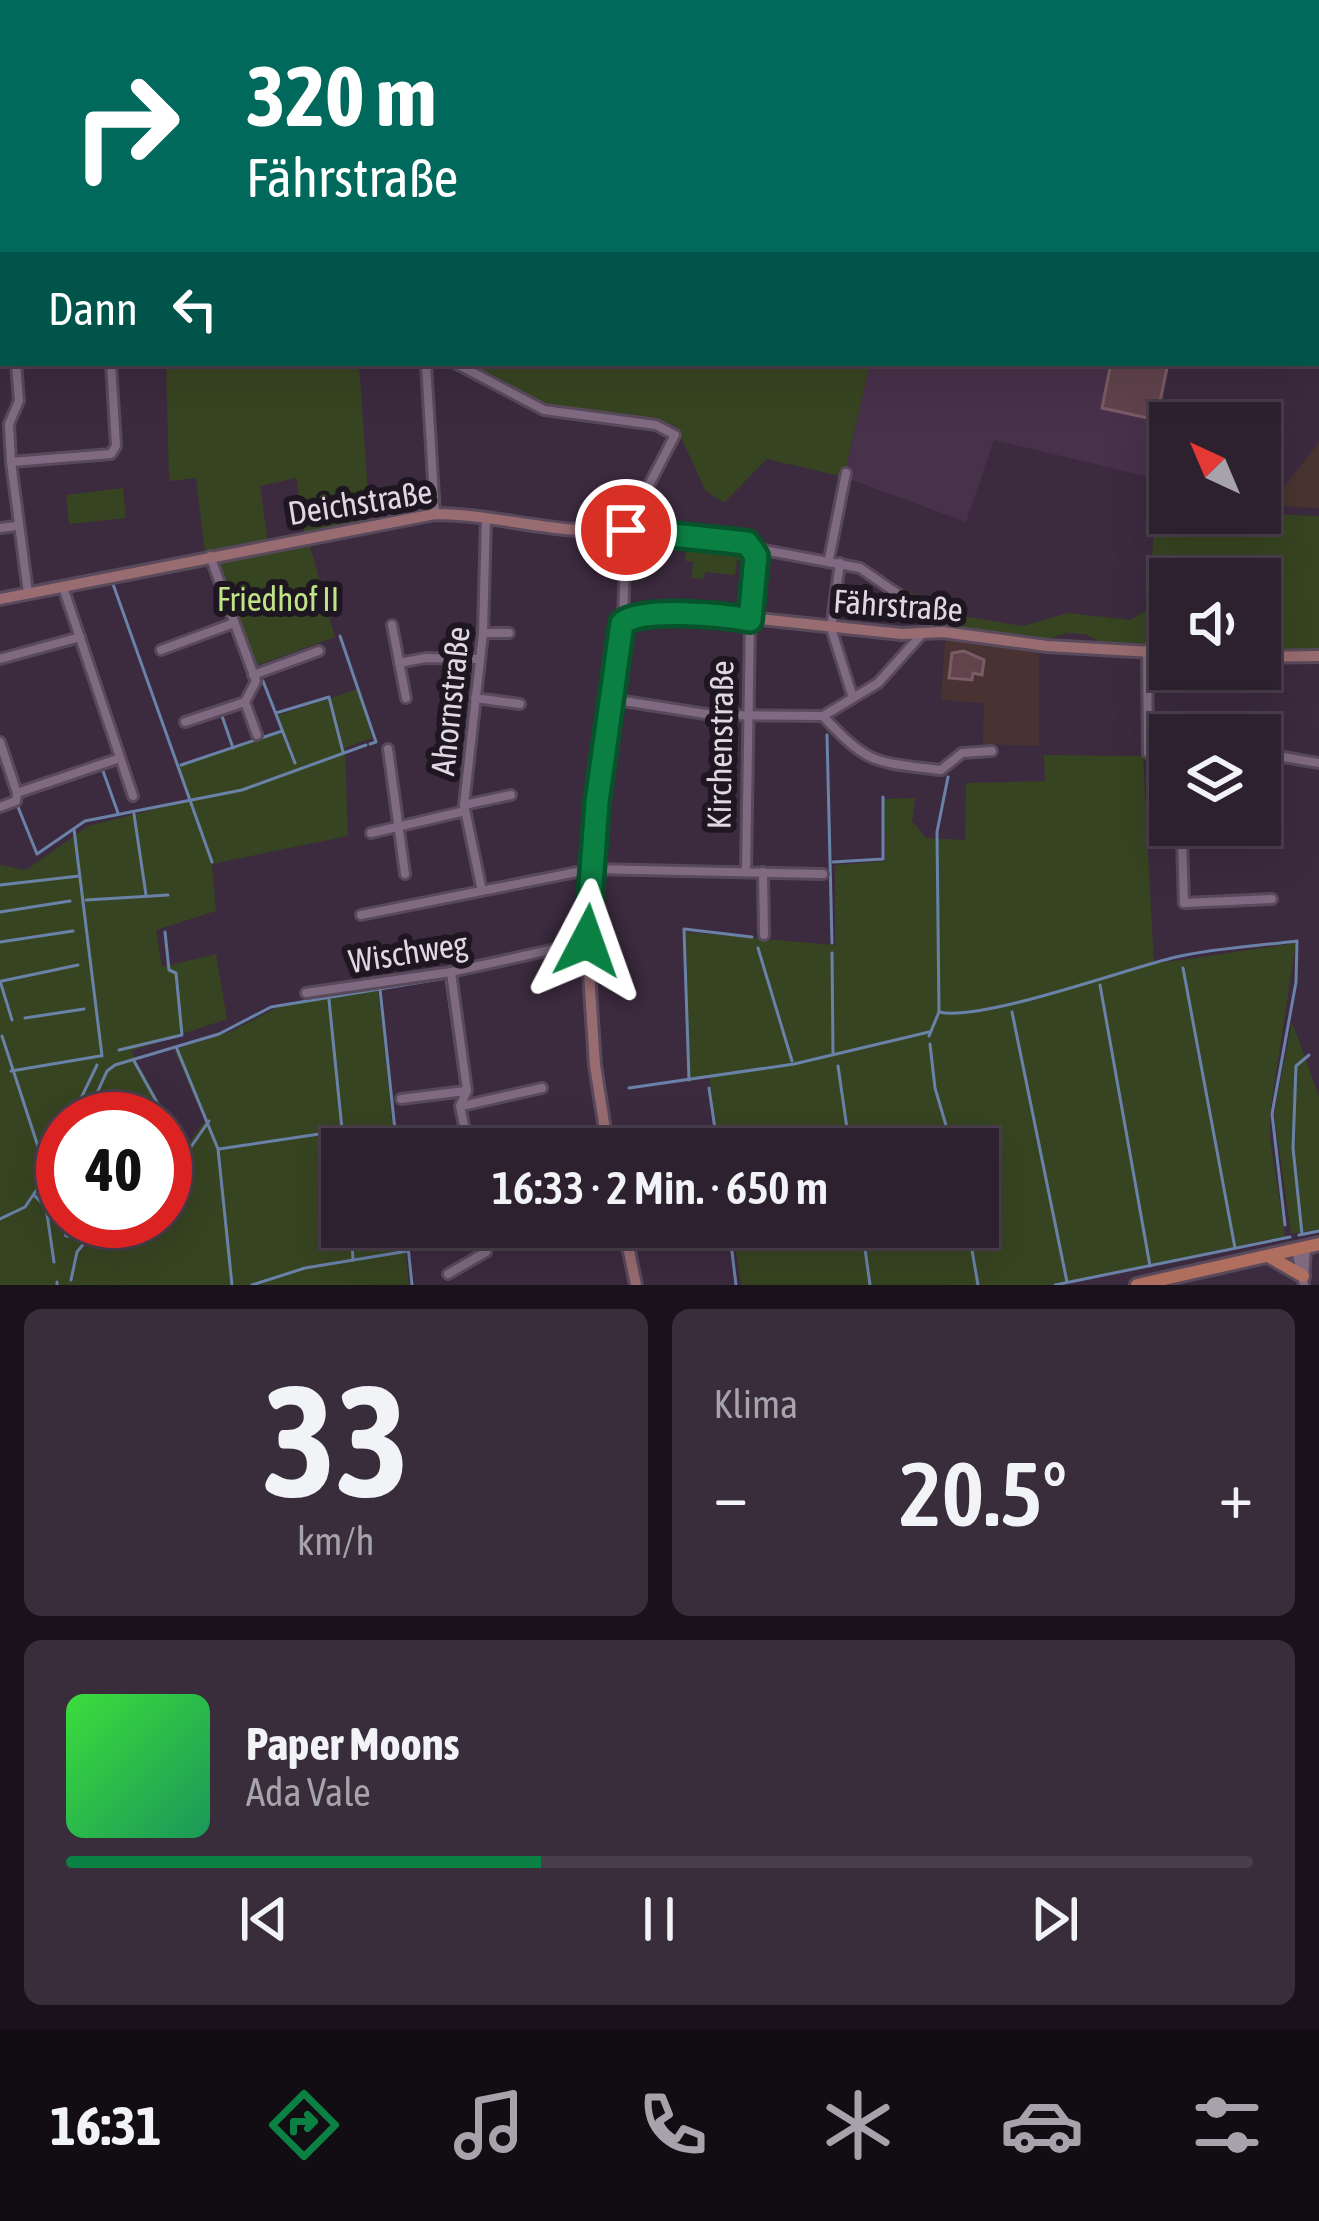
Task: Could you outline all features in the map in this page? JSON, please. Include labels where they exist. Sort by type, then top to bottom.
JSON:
[{"type":"main road","points":[[1137,1285],[1307,1247]]},
{"type":"main road","points":[[1269,1257],[1303,1280]]},
{"type":"street","points":[[16,366],[19,401],[9,424],[16,526],[28,593]]},
{"type":"street","points":[[11,462],[111,454],[116,446],[111,366]]},
{"type":"street","points":[[426,366],[435,514]]},
{"type":"street","points":[[461,366],[544,410],[656,425],[675,436],[626,530],[623,620],[610,699],[587,941],[595,1065],[605,1128]]},
{"type":"street","points":[[829,559],[846,473]]},
{"type":"street","name":"Deichstraße","points":[[0,599],[435,514],[486,514],[576,530],[721,538],[829,559],[860,568],[930,616]]},
{"type":"street","name":"Ahornstraße","points":[[482,891],[464,808],[483,633],[486,514]]},
{"type":"street","points":[[0,529],[16,526]]},
{"type":"street","name":"Kirchenstraße","points":[[746,871],[746,717],[754,548]]},
{"type":"street","points":[[185,722],[245,702],[256,688],[211,556]]},
{"type":"street","points":[[840,563],[830,628],[853,698]]},
{"type":"street","points":[[63,585],[133,796]]},
{"type":"street","name":"Fährstraße","points":[[623,620],[706,615],[1147,650]]},
{"type":"street","points":[[161,650],[234,623]]},
{"type":"street","points":[[392,625],[406,698]]},
{"type":"street","points":[[483,633],[509,633]]},
{"type":"street","points":[[610,699],[746,717],[823,716],[878,683],[922,634]]},
{"type":"street","points":[[0,659],[80,637]]},
{"type":"street","points":[[1147,650],[1149,753]]},
{"type":"street","points":[[253,675],[319,651]]},
{"type":"street","points":[[1281,657],[1319,656]]},
{"type":"street","points":[[399,663],[425,658],[480,659]]},
{"type":"street","points":[[475,698],[520,704]]},
{"type":"street","points":[[245,702],[257,735]]},
{"type":"street","points":[[823,716],[860,756],[874,761],[941,770],[962,753],[992,751]]},
{"type":"street","points":[[0,742],[17,794],[16,801],[0,807]]},
{"type":"street","points":[[388,749],[405,874]]},
{"type":"street","points":[[1281,757],[1319,763]]},
{"type":"street","points":[[17,794],[120,758]]},
{"type":"street","points":[[370,833],[511,795]]},
{"type":"street","points":[[1183,846],[1184,902],[1272,899]]},
{"type":"street","points":[[362,915],[592,869],[823,874]]},
{"type":"street","name":"Kirchenstraße","points":[[763,872],[764,935]]},
{"type":"street","name":"Wischweg","points":[[306,993],[451,971],[587,941]]},
{"type":"street","points":[[451,971],[466,1091],[460,1106],[465,1128]]},
{"type":"street","points":[[460,1106],[542,1088]]},
{"type":"street","points":[[401,1099],[466,1091]]},
{"type":"street","points":[[1303,1280],[1307,1247]]},
{"type":"street","points":[[448,1274],[486,1252],[485,1248]]},
{"type":"street","points":[[628,1248],[636,1285]]},
{"type":"shaded area","points":[[869,366],[1169,366],[1163,402],[1149,402],[1149,477],[994,440],[966,522],[844,477]]},
{"type":"shaded area","points":[[1319,442],[1319,508],[1281,506],[1281,491]]},
{"type":"shaded area","points":[[945,640],[1039,653],[1039,746],[983,744],[984,703],[941,700]]},
{"type":"green space","points":[[166,366],[359,366],[370,523],[305,536],[296,478],[260,486],[268,542],[205,553],[196,478],[169,481]]},
{"type":"green space","points":[[474,366],[869,366],[844,477],[767,459],[724,503],[705,490],[676,426],[539,402]]},
{"type":"green space","points":[[123,488],[126,518],[69,524],[66,495]]},
{"type":"green space","points":[[1281,514],[1319,516],[1319,653],[1281,653],[1281,558],[1152,558],[1154,534],[1281,534]]},
{"type":"green space","points":[[688,538],[744,547],[750,562],[737,560],[735,575],[705,572],[704,579],[691,578],[693,562],[685,561]]},
{"type":"green space","name":"Friedhof II","points":[[309,542],[335,637],[255,666],[219,562]]},
{"type":"green space","points":[[874,574],[956,615],[1023,626],[1068,613],[1130,620],[1149,609],[1149,646],[1102,643],[1085,634],[1066,633],[1043,641],[945,628]]},
{"type":"green space","points":[[358,689],[372,738],[345,748],[348,836],[212,864],[216,911],[156,930],[162,967],[216,954],[227,1019],[131,1051],[154,1092],[36,1092],[36,1248],[192,1248],[192,1139],[205,1121],[174,1050],[232,1031],[278,1007],[378,989],[393,1128],[321,1128],[321,1248],[405,1248],[409,1285],[0,1285],[0,865],[26,870],[88,826],[188,801],[179,766],[281,732],[276,716]]},
{"type":"green space","points":[[1044,755],[1143,756],[1154,964],[1296,943],[1270,1112],[1285,1236],[1054,1285],[741,1285],[735,1248],[999,1248],[999,1128],[717,1128],[709,1076],[690,1078],[686,932],[835,945],[835,865],[885,861],[884,799],[915,798],[912,821],[926,838],[965,840],[966,783],[1045,781]]},
{"type":"green space","points":[[1292,1022],[1319,1096],[1319,1229],[1291,1234],[1274,1113]]},
{"type":"building","points":[[1110,366],[1167,366],[1160,402],[1149,402],[1148,418],[1102,408]]},
{"type":"building","points":[[964,651],[984,660],[982,675],[973,673],[972,680],[949,678],[952,653]]},
{"type":"waterway","points":[[113,584],[212,862]]},
{"type":"waterway","points":[[340,636],[376,742],[370,744]]},
{"type":"waterway","points":[[263,681],[295,763]]},
{"type":"waterway","points":[[276,713],[329,697],[343,752]]},
{"type":"waterway","points":[[222,716],[233,748]]},
{"type":"waterway","points":[[181,765],[282,731]]},
{"type":"waterway","points":[[827,735],[832,943]]},
{"type":"waterway","points":[[18,807],[37,854],[85,821],[242,790],[366,745]]},
{"type":"waterway","points":[[103,771],[118,813]]},
{"type":"waterway","points":[[929,1036],[939,1012],[937,832],[948,777]]},
{"type":"waterway","points":[[833,862],[883,859],[883,797]]},
{"type":"waterway","points":[[134,814],[146,895]]},
{"type":"waterway","points":[[74,829],[102,1056]]},
{"type":"waterway","points":[[0,885],[79,876]]},
{"type":"waterway","points":[[86,900],[168,895]]},
{"type":"waterway","points":[[0,912],[70,901]]},
{"type":"waterway","points":[[689,1080],[684,929],[752,937]]},
{"type":"waterway","points":[[0,942],[73,931]]},
{"type":"waterway","points":[[119,1050],[182,1035],[176,973],[169,970],[165,932]]},
{"type":"waterway","points":[[939,1012],[1019,1002],[1191,954],[1297,941],[1296,982],[1272,1114],[1285,1225]]},
{"type":"waterway","points":[[758,948],[792,1061]]},
{"type":"waterway","points":[[832,953],[833,1053]]},
{"type":"waterway","points":[[2,981],[78,965]]},
{"type":"waterway","points":[[1183,968],[1235,1248]]},
{"type":"waterway","points":[[97,1092],[115,1065],[219,1034],[271,1007],[446,978],[461,1083]]},
{"type":"waterway","points":[[0,981],[12,1020]]},
{"type":"waterway","points":[[1100,985],[1150,1266]]},
{"type":"waterway","points":[[380,989],[395,1128]]},
{"type":"waterway","points":[[329,1000],[342,1128]]},
{"type":"waterway","points":[[25,1018],[84,1009]]},
{"type":"waterway","points":[[1012,1012],[1067,1282]]},
{"type":"waterway","points":[[629,1088],[794,1064],[929,1032]]},
{"type":"waterway","points":[[2,1036],[36,1140]]},
{"type":"waterway","points":[[930,1044],[935,1088],[947,1128]]},
{"type":"waterway","points":[[177,1049],[218,1149],[232,1285]]},
{"type":"waterway","points":[[1302,1234],[1293,1148],[1296,1066],[1309,1055]]},
{"type":"waterway","points":[[11,1071],[100,1056]]},
{"type":"waterway","points":[[134,1061],[151,1092]]},
{"type":"waterway","points":[[84,1092],[97,1065]]},
{"type":"waterway","points":[[838,1066],[847,1128]]},
{"type":"waterway","points":[[709,1088],[715,1128]]},
{"type":"waterway","points":[[192,1145],[209,1121]]},
{"type":"waterway","points":[[219,1149],[321,1134]]},
{"type":"waterway","points":[[0,1219],[25,1207],[36,1191]]},
{"type":"waterway","points":[[35,1196],[46,1207],[54,1262]]},
{"type":"waterway","points":[[1299,1235],[1319,1231]]},
{"type":"waterway","points":[[1055,1285],[1290,1237]]},
{"type":"waterway","points":[[71,1280],[80,1248]]},
{"type":"waterway","points":[[352,1248],[353,1260]]},
{"type":"waterway","points":[[408,1248],[412,1285]]},
{"type":"waterway","points":[[732,1248],[736,1285]]},
{"type":"waterway","points":[[865,1248],[870,1285]]},
{"type":"waterway","points":[[972,1248],[978,1285]]},
{"type":"waterway","points":[[252,1285],[305,1268],[408,1251]]},
{"type":"route","points":[[587,941],[597,802],[622,623],[633,616],[750,620],[754,548],[747,543],[626,530]]}]
